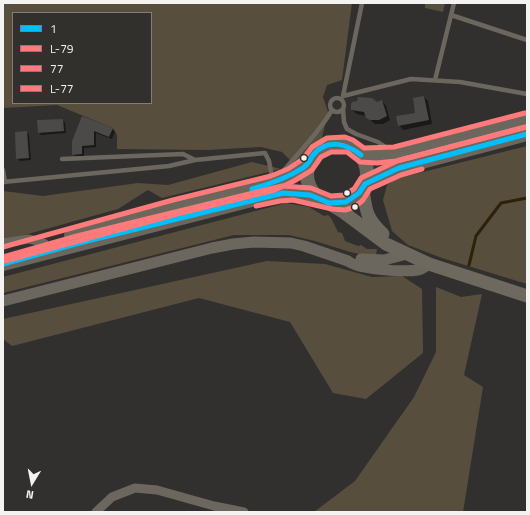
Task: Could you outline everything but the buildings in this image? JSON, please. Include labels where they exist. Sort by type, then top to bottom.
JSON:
[{"type":"main road","points":[[3,254],[175,207],[274,184],[308,164],[316,152],[328,145],[343,144],[350,146],[361,154],[377,156],[395,154],[527,120]]},
{"type":"main road","points":[[3,264],[271,195],[296,193],[342,203],[354,198],[364,187],[399,168],[527,134]]},
{"type":"main road","points":[[361,154],[367,169],[364,187],[367,216],[372,224],[397,248]]},
{"type":"main road","points":[[308,164],[308,182],[320,199],[343,212],[397,248],[429,264],[527,296]]},
{"type":"street","points":[[3,243],[30,239],[44,243]]},
{"type":"street","points":[[3,301],[212,248],[254,242],[304,246],[361,267],[394,270],[419,270],[429,264]]},
{"type":"street","points":[[382,260],[385,255],[397,248]]},
{"type":"street","points":[[348,261],[355,259],[374,261],[382,260],[397,248]]},
{"type":"street","points":[[394,270],[397,248]]},
{"type":"street","points":[[96,512],[112,497],[135,488],[157,490],[214,506],[244,512]]},
{"type":"lane","points":[[362,3],[343,96],[411,79],[460,82],[527,94]]},
{"type":"lane","points":[[435,80],[454,3]]},
{"type":"lane","points":[[451,15],[527,40]]},
{"type":"lane","points":[[274,184],[306,143],[316,134],[332,110],[331,101],[337,98],[344,103],[344,122],[347,128],[356,134],[378,142],[395,154]]},
{"type":"lane","points":[[332,110],[338,112],[343,109]]},
{"type":"lane","points":[[62,159],[183,154],[196,160]]},
{"type":"lane","points":[[3,170],[4,182],[169,166],[196,160],[265,154],[269,161],[274,184]]},
{"type":"shaded area","points":[[3,3],[352,3],[342,80],[327,85],[323,97],[328,112],[318,155],[292,162],[282,152],[261,147],[207,150],[117,149],[117,135],[113,128],[57,105],[3,108]]},
{"type":"shaded area","points":[[425,3],[445,3],[443,12],[425,8]]},
{"type":"shaded area","points":[[527,146],[527,284],[442,258],[408,245],[392,231],[383,200],[387,185],[395,179]]},
{"type":"shaded area","points":[[252,162],[281,169],[162,198],[148,190],[118,209],[3,241],[3,191],[43,196],[138,183],[168,185]]},
{"type":"shaded area","points":[[286,203],[309,207],[324,216],[328,215],[338,232],[342,233],[345,241],[358,246],[361,245],[367,249],[377,249],[376,255],[369,256],[350,252],[315,241],[289,235],[234,235],[3,293],[3,277]]},
{"type":"shaded area","points":[[267,261],[325,264],[372,277],[402,276],[422,289],[423,353],[366,399],[333,393],[290,322],[199,298],[12,346],[3,339],[3,319]]},
{"type":"shaded area","points":[[436,287],[461,297],[482,294],[464,375],[483,387],[463,512],[314,512],[355,481],[414,397],[436,352]]},
{"type":"waterway","points":[[469,265],[476,236],[501,203],[527,198]]},
{"type":"transit line","name":"77","points":[[3,247],[173,200],[271,176],[288,169],[303,159],[312,147],[327,138],[345,137],[353,140],[364,148],[394,147],[525,113]]},
{"type":"transit line","name":"L-77","points":[[3,257],[77,236],[282,186],[311,188],[331,196],[344,195],[354,189],[361,178],[397,161],[525,127]]},
{"type":"transit line","name":"L-79","points":[[5,261],[177,214],[275,190],[312,170],[321,157],[331,152],[347,152],[360,162],[377,163],[396,161],[527,127]]},
{"type":"transit line","name":"1","points":[[3,264],[79,243],[283,193],[310,195],[329,203],[346,202],[359,193],[365,184],[399,168],[527,134]]},
{"type":"transit line","name":"1","points":[[252,189],[297,172],[308,163],[319,149],[331,144],[338,144],[350,148],[361,155]]},
{"type":"transit line","name":"L-79","points":[[256,206],[293,200],[332,209],[345,210],[355,207],[363,200],[370,189],[401,175],[422,169]]}]
